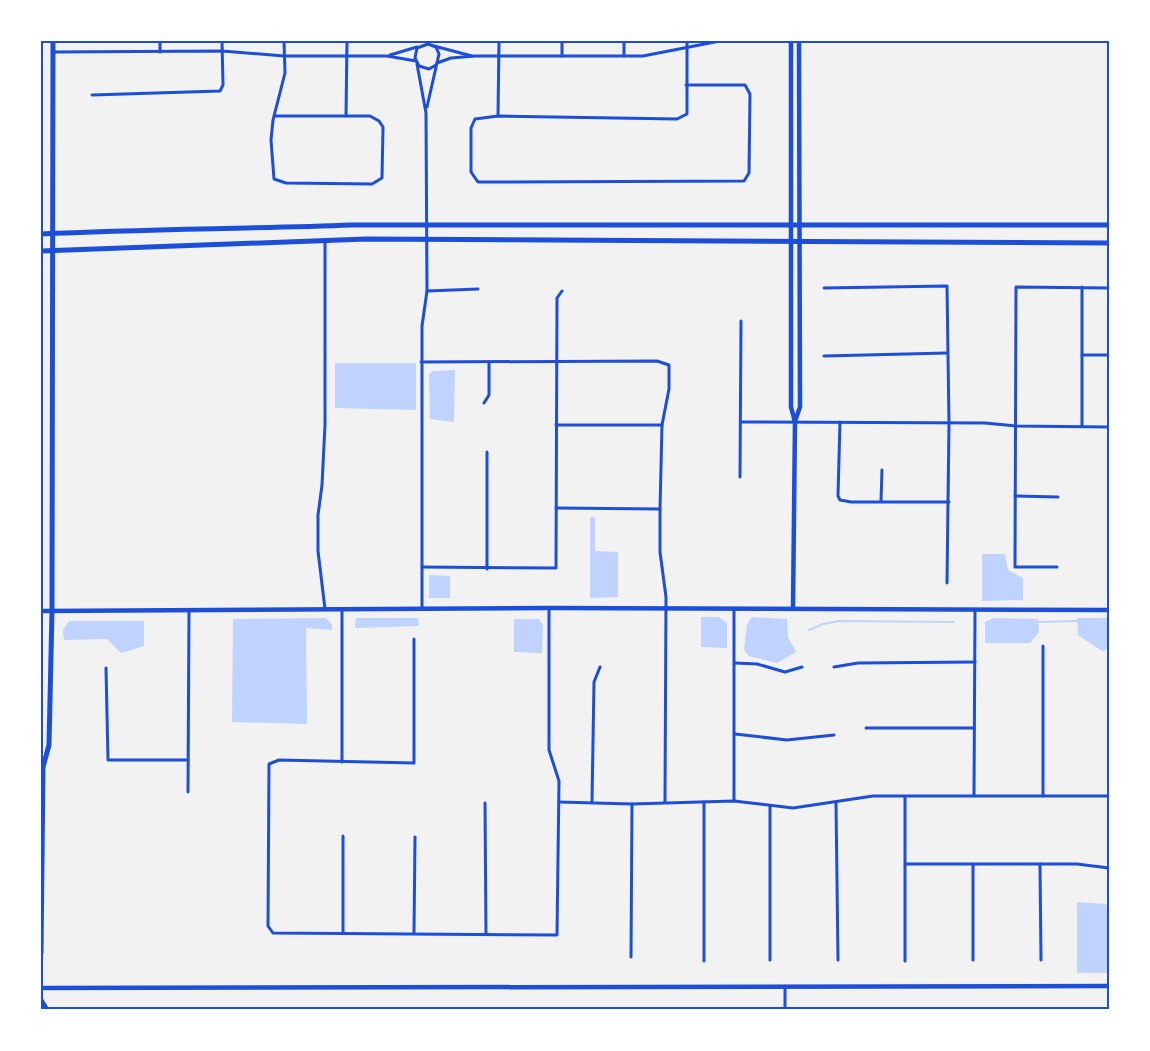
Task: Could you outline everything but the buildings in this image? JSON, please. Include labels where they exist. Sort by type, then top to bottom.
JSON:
[{"type":"main road","points":[[41,953],[42,765],[49,745],[52,611],[53,41]]},
{"type":"main road","points":[[41,234],[129,229],[426,225],[1109,225]]},
{"type":"main road","points":[[41,251],[426,239],[1109,243]]},
{"type":"main road","points":[[41,1000],[47,1010]]},
{"type":"street","points":[[160,41],[160,52]]},
{"type":"street","points":[[92,95],[220,91],[223,85],[222,41]]},
{"type":"street","points":[[274,116],[370,116],[380,121],[383,127],[382,178],[372,184],[286,183],[274,179],[271,140],[274,116],[285,73],[284,41]]},
{"type":"street","points":[[346,116],[347,41]]},
{"type":"street","points":[[498,116],[499,41]]},
{"type":"street","points":[[562,41],[562,56]]},
{"type":"street","points":[[624,41],[624,56]]},
{"type":"street","points":[[686,41],[686,85],[687,114],[678,119],[498,116],[475,119],[472,128],[471,172],[478,182],[744,181],[749,173],[750,94],[744,85],[686,85]]},
{"type":"street","points":[[53,52],[222,52],[284,56],[387,56],[416,63],[426,69],[451,58],[475,56],[643,56],[720,41]]},
{"type":"street","points":[[791,41],[791,407],[795,422],[793,609]]},
{"type":"street","points":[[795,422],[800,407],[800,41]]},
{"type":"street","points":[[387,56],[420,46],[432,45],[475,56]]},
{"type":"street","points":[[426,113],[439,54],[432,45]]},
{"type":"street","points":[[420,46],[416,51],[416,63],[426,113],[427,291],[422,326],[421,362],[422,609]]},
{"type":"street","points":[[325,241],[325,424],[322,485],[318,515],[318,551],[325,609]]},
{"type":"street","points":[[824,288],[947,286],[949,424],[947,583]]},
{"type":"street","points":[[1057,567],[1016,567],[1016,287],[1109,288]]},
{"type":"street","points":[[1082,287],[1082,426]]},
{"type":"street","points":[[427,291],[478,289]]},
{"type":"street","points":[[422,568],[556,568],[556,298],[562,291]]},
{"type":"street","points":[[740,477],[741,322]]},
{"type":"street","points":[[824,356],[947,353]]},
{"type":"street","points":[[1082,355],[1109,355]]},
{"type":"street","points":[[421,362],[666,362],[670,369],[669,389],[662,425],[660,509],[660,552],[666,609],[665,802]]},
{"type":"street","points":[[484,403],[489,395],[489,362]]},
{"type":"street","points":[[741,422],[985,423],[1016,426],[1109,426]]},
{"type":"street","points":[[840,422],[838,496],[840,500],[851,502],[949,502]]},
{"type":"street","points":[[556,425],[662,425]]},
{"type":"street","points":[[487,452],[487,569]]},
{"type":"street","points":[[882,470],[882,501]]},
{"type":"street","points":[[1016,496],[1058,496]]},
{"type":"street","points":[[556,508],[660,509]]},
{"type":"street","points":[[41,611],[549,608],[1109,610]]},
{"type":"street","points":[[414,639],[414,763],[279,760],[269,764],[269,921],[270,930],[276,934],[557,935],[559,777],[549,750],[549,608]]},
{"type":"street","points":[[188,792],[189,609]]},
{"type":"street","points":[[342,609],[342,762]]},
{"type":"street","points":[[734,610],[734,801]]},
{"type":"street","points":[[974,796],[975,610]]},
{"type":"street","points":[[1043,646],[1043,796]]},
{"type":"street","points":[[834,667],[858,663],[975,662]]},
{"type":"street","points":[[735,663],[756,664],[785,672],[802,667]]},
{"type":"street","points":[[106,668],[108,760],[188,760]]},
{"type":"street","points":[[592,802],[594,682],[600,668]]},
{"type":"street","points":[[866,728],[974,728]]},
{"type":"street","points":[[734,734],[797,740],[834,735]]},
{"type":"street","points":[[559,802],[632,804],[734,801],[770,807],[793,808],[836,803],[862,797],[1109,796]]},
{"type":"street","points":[[905,797],[905,961]]},
{"type":"street","points":[[704,802],[704,961]]},
{"type":"street","points":[[485,803],[486,934]]},
{"type":"street","points":[[836,803],[838,960]]},
{"type":"street","points":[[631,957],[632,804]]},
{"type":"street","points":[[770,807],[770,960]]},
{"type":"street","points":[[343,836],[343,933]]},
{"type":"street","points":[[414,933],[415,837]]},
{"type":"street","points":[[905,864],[1077,864],[1109,868]]},
{"type":"street","points":[[973,864],[973,960]]},
{"type":"street","points":[[1040,864],[1041,960]]},
{"type":"street","points":[[785,986],[785,1010]]},
{"type":"street","points":[[41,988],[1109,986]]},
{"type":"water","points":[[335,363],[416,363],[416,410],[335,408]]},
{"type":"water","points":[[455,370],[454,422],[430,419],[429,374],[433,371]]},
{"type":"water","points":[[590,517],[595,517],[595,551],[618,552],[618,597],[590,598]]},
{"type":"water","points":[[982,554],[1005,554],[1008,570],[1023,578],[1023,600],[982,601]]},
{"type":"water","points":[[429,575],[450,576],[450,598],[429,598]]},
{"type":"water","points":[[701,617],[719,617],[727,623],[727,648],[701,647]]},
{"type":"water","points":[[752,617],[787,619],[788,637],[796,652],[777,663],[749,656],[744,650],[747,624]]},
{"type":"water","points":[[326,618],[332,625],[332,630],[306,628],[307,724],[232,722],[233,619]]},
{"type":"water","points":[[356,618],[418,618],[419,626],[355,628]]},
{"type":"water","points":[[993,618],[1038,619],[1039,632],[1030,643],[985,643],[985,622]]},
{"type":"water","points":[[1077,618],[1109,618],[1109,649],[1102,651],[1078,635]]},
{"type":"water","points":[[514,619],[539,619],[543,625],[542,653],[514,652]]},
{"type":"water","points":[[69,621],[144,621],[144,646],[121,653],[107,639],[64,640],[63,630]]},
{"type":"water","points":[[1077,902],[1106,904],[1109,915],[1109,973],[1077,973]]},
{"type":"waterway","points":[[809,630],[823,624],[839,621],[954,622]]},
{"type":"waterway","points":[[1038,622],[1077,621]]}]
